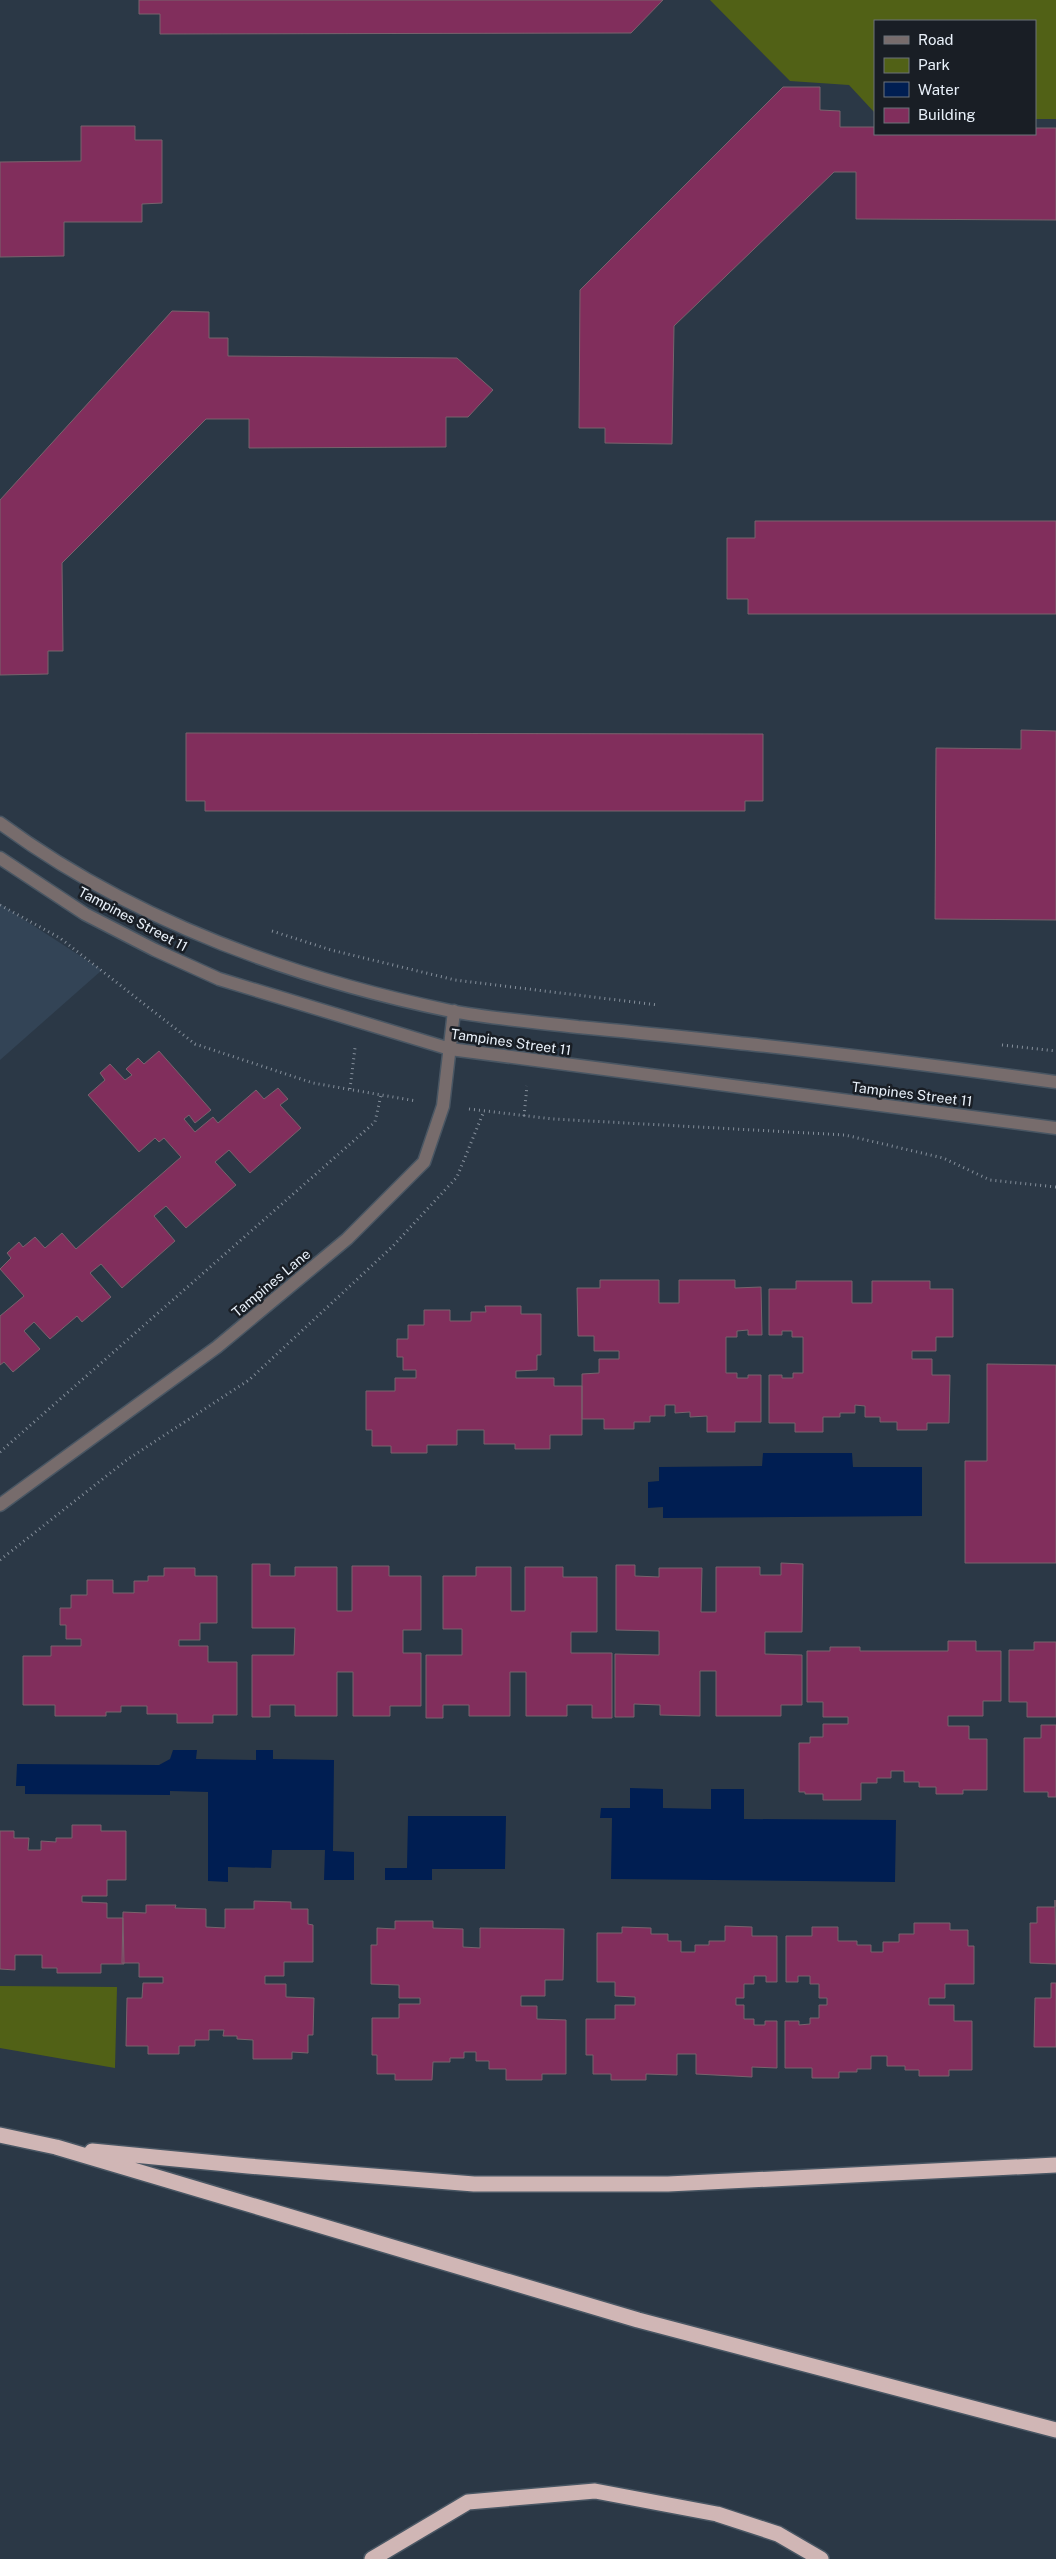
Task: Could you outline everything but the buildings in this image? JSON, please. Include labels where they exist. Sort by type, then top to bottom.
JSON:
[{"type":"highway","points":[[0,2135],[56,2147],[638,2320],[1056,2430]]},
{"type":"highway","points":[[56,2147],[248,2166],[474,2184],[668,2184],[1056,2165]]},
{"type":"highway","points":[[372,2559],[468,2502],[595,2491],[717,2514],[778,2534],[820,2559]]},
{"type":"street","name":"Tampines Street 11","points":[[0,823],[100,887],[168,923],[246,952],[361,990],[454,1011],[532,1022],[843,1054],[1056,1082]]},
{"type":"street","name":"Tampines Street 11","points":[[0,858],[85,914],[155,950],[219,979],[450,1050],[1056,1128]]},
{"type":"street","name":"Tampines Lane","points":[[0,1505],[217,1347],[347,1239],[424,1162],[443,1106],[454,1011]]},
{"type":"path","points":[[0,905],[60,938],[195,1044],[313,1083],[443,1106],[553,1119],[845,1135],[943,1158],[990,1180],[1056,1186]]},
{"type":"path","points":[[266,929],[331,950],[456,980],[534,990]]},
{"type":"path","points":[[0,1452],[375,1122],[381,1095]]},
{"type":"path","points":[[0,1560],[128,1459],[249,1380],[393,1246],[457,1177],[484,1111]]},
{"type":"shaded area","points":[[0,904],[102,970],[0,1060]]},
{"type":"green space","points":[[710,0],[1056,0],[1056,119],[1036,119],[1036,20],[874,20],[874,112],[849,85],[790,81]]},
{"type":"green space","points":[[0,1986],[117,1987],[115,2068],[0,2048]]},
{"type":"water","points":[[763,1453],[852,1453],[853,1467],[922,1467],[922,1516],[663,1518],[663,1507],[648,1508],[648,1482],[659,1481],[659,1467],[762,1466]]},
{"type":"water","points":[[173,1750],[197,1750],[196,1759],[256,1760],[256,1750],[273,1750],[273,1759],[334,1760],[333,1851],[354,1852],[354,1880],[324,1880],[325,1850],[272,1850],[271,1868],[228,1867],[228,1882],[208,1881],[208,1792],[170,1791],[170,1795],[25,1794],[25,1786],[16,1786],[17,1764],[159,1765],[170,1759]]},
{"type":"water","points":[[630,1788],[663,1789],[663,1808],[711,1809],[711,1789],[744,1789],[744,1819],[896,1820],[895,1882],[611,1879],[612,1818],[600,1818],[601,1808],[630,1808]]},
{"type":"water","points":[[408,1816],[506,1816],[505,1869],[432,1869],[432,1880],[385,1880],[385,1868],[407,1868]]}]
